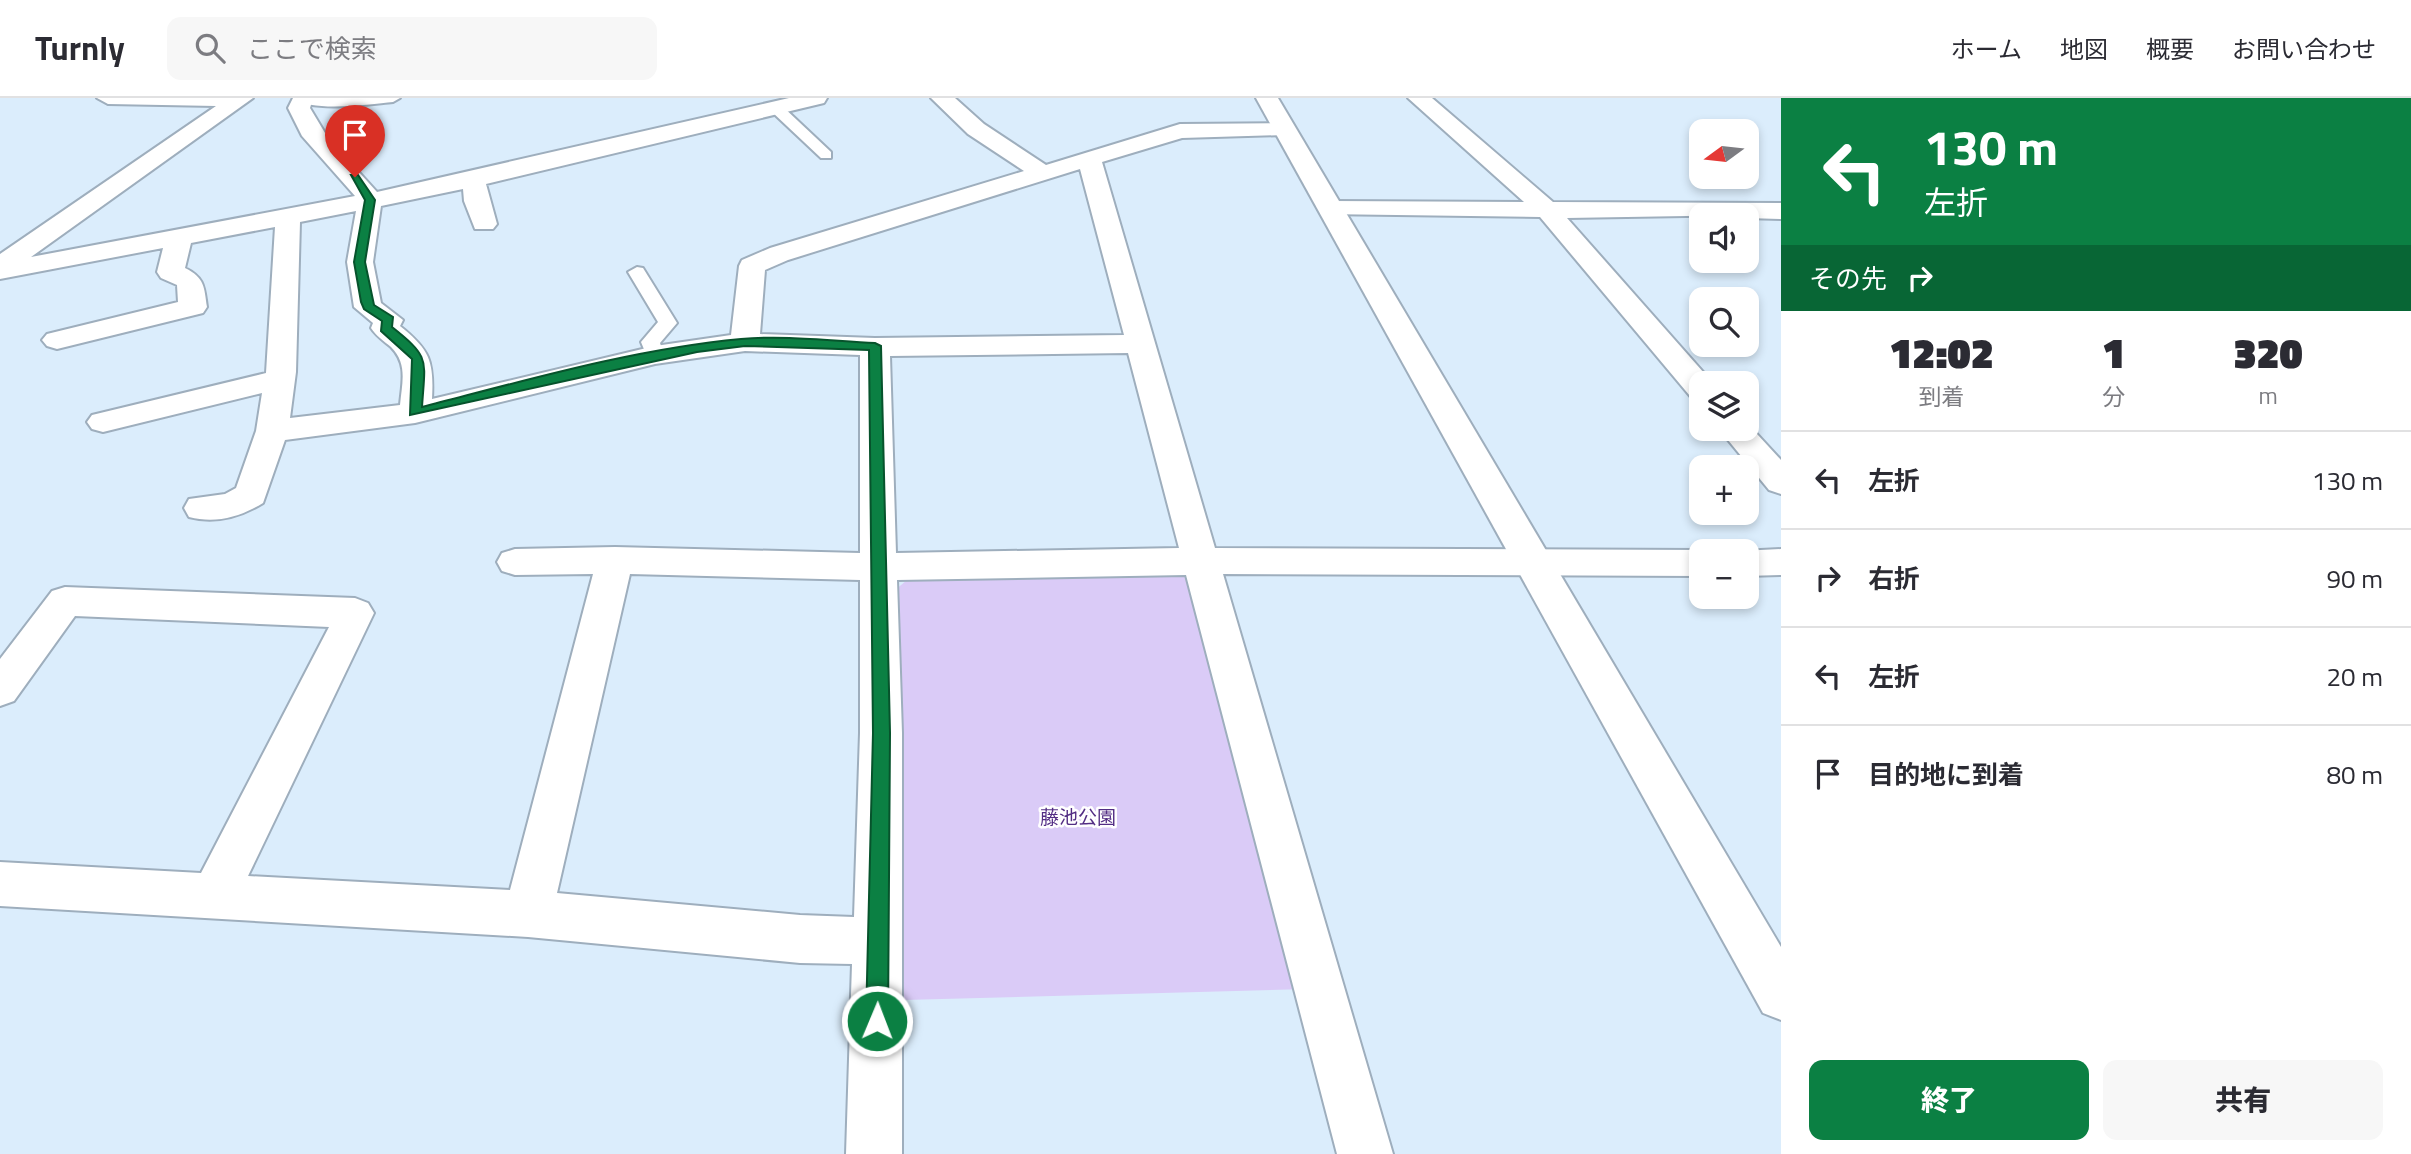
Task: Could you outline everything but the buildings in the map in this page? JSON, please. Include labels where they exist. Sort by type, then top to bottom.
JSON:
[{"type":"street","points":[[108,98],[241,99]]},
{"type":"street","points":[[0,268],[474,180],[690,116],[776,108],[816,98]]},
{"type":"street","points":[[942,98],[976,129],[1041,172]]},
{"type":"street","points":[[1419,98],[1547,210],[1689,375]]},
{"type":"street","points":[[0,268],[241,99]]},
{"type":"street","points":[[302,99],[299,108],[308,131],[355,177],[370,200],[360,275],[368,307],[389,320],[385,328],[414,351],[419,359],[415,412]]},
{"type":"street","points":[[745,342],[751,266],[779,254],[1089,157],[1180,131],[1276,113],[1781,995]]},
{"type":"street","points":[[1089,157],[1365,1154]]},
{"type":"street","points":[[474,180],[476,201],[484,224]]},
{"type":"street","points":[[1331,209],[1770,211],[1781,232]]},
{"type":"street","points":[[201,508],[232,506],[251,495],[272,431],[279,379],[288,215]]},
{"type":"street","points":[[57,340],[193,307],[190,281],[171,272],[179,236]]},
{"type":"street","points":[[272,431],[415,412],[654,355],[745,342],[875,346],[1141,344]]},
{"type":"street","points":[[874,1154],[881,733],[875,346]]},
{"type":"street","points":[[103,422],[279,379]]},
{"type":"street","points":[[1745,441],[1781,482]]},
{"type":"street","points":[[515,562],[615,560],[877,567],[1200,561],[1689,563]]},
{"type":"street","points":[[527,914],[615,560]]},
{"type":"street","points":[[1759,563],[1781,562]]},
{"type":"street","points":[[0,689],[65,601],[355,613],[214,897]]},
{"type":"street","points":[[0,884],[527,914],[800,939],[878,941]]},
{"type":"lane","points":[[302,99],[335,102],[393,98]]},
{"type":"lane","points":[[776,108],[826,155]]},
{"type":"lane","points":[[637,272],[668,323],[650,342],[654,355]]},
{"type":"green space","name":"藤池公園","points":[[1168,571],[1200,583],[1307,989],[904,1000],[894,591],[913,575]]},
{"type":"route","points":[[355,177],[370,200],[360,262],[360,275],[368,307],[389,320],[385,328],[414,351],[419,359],[415,412],[543,380],[697,348],[745,342],[875,346],[881,733],[877,1021]]}]
